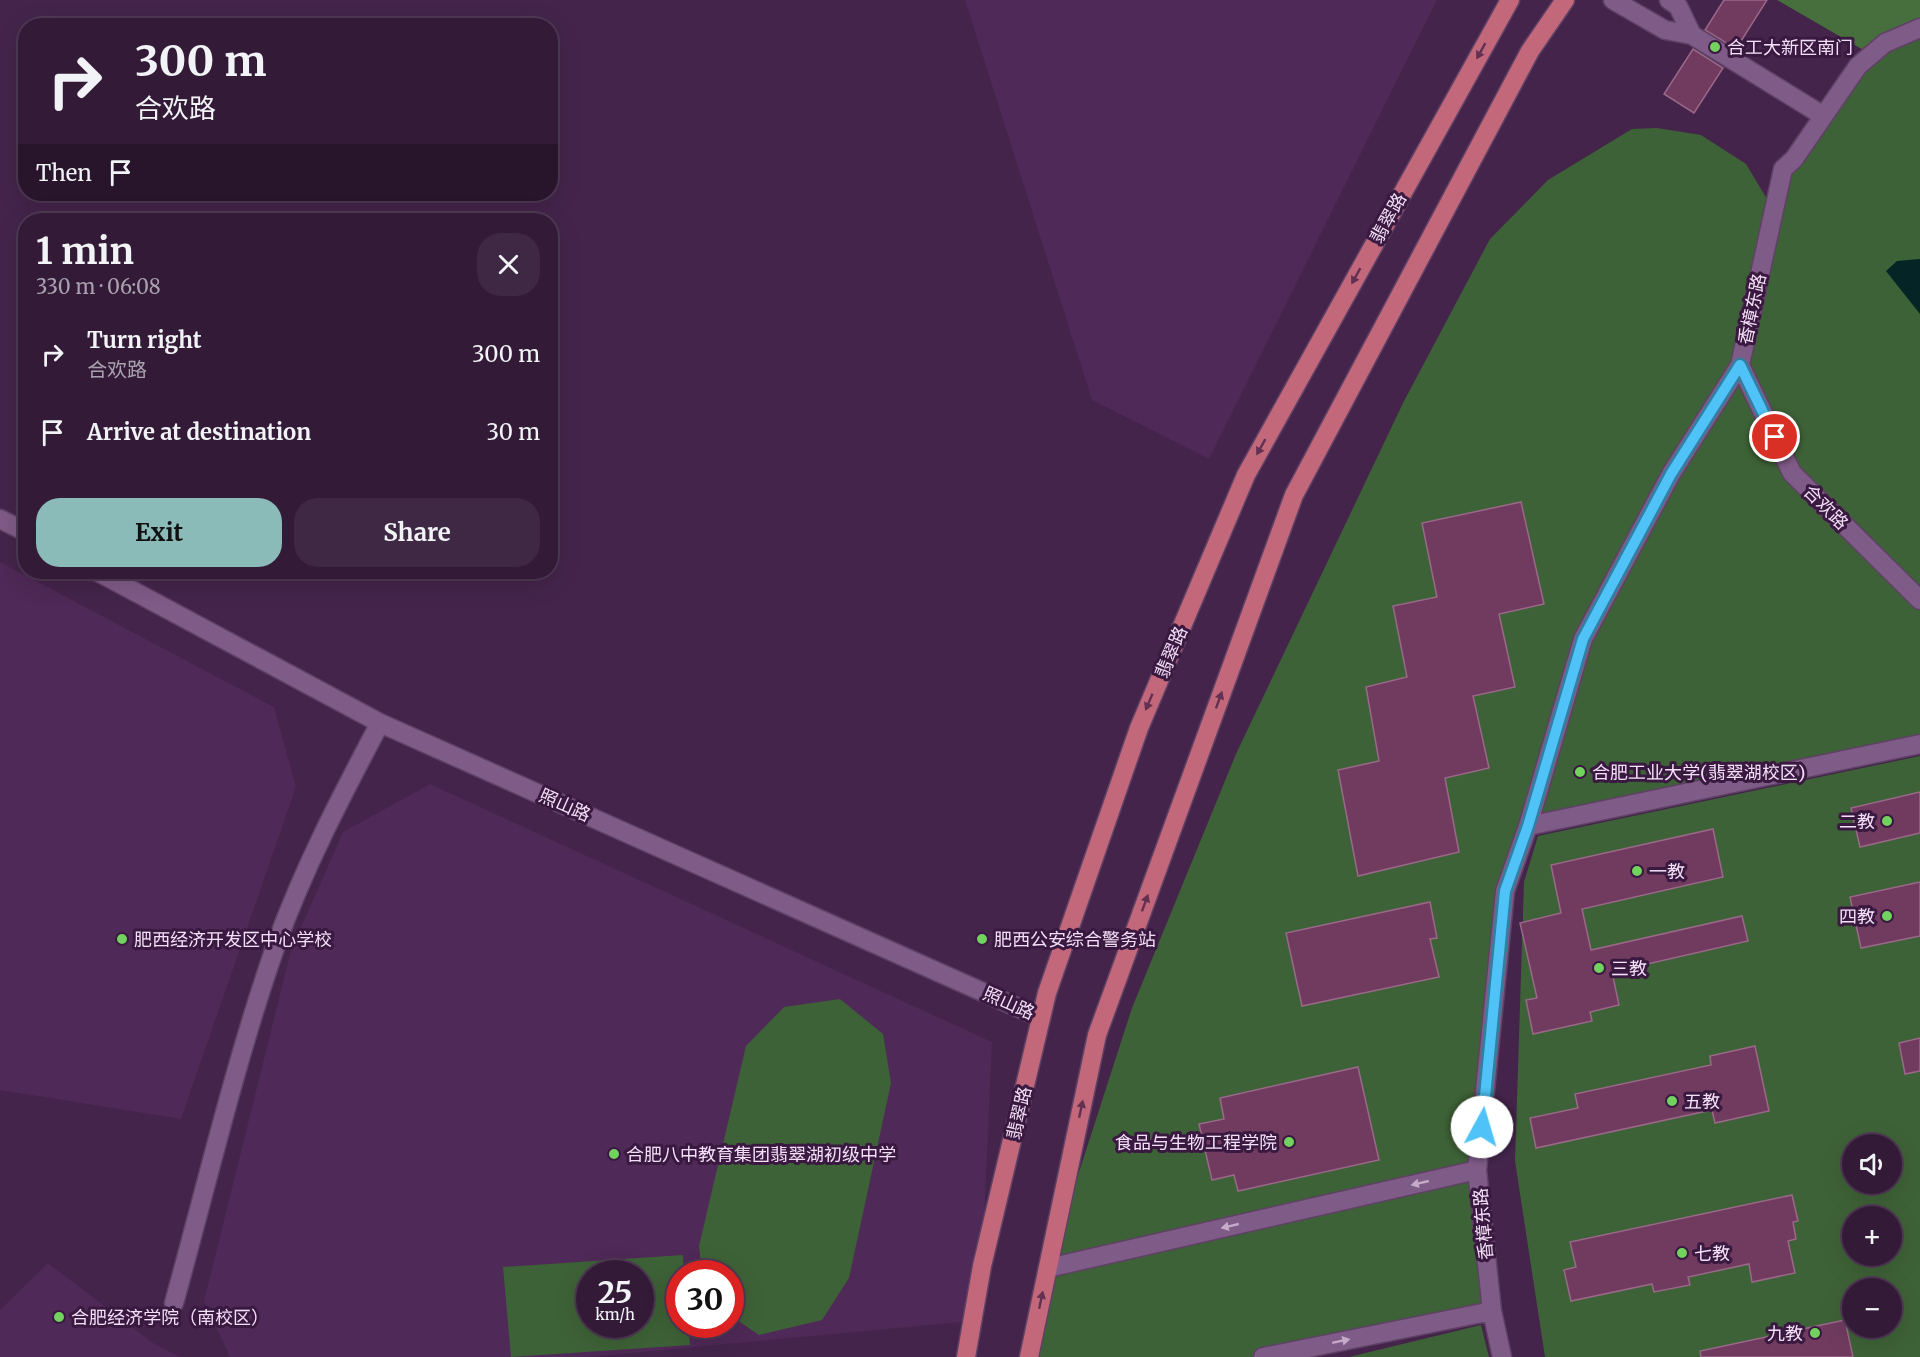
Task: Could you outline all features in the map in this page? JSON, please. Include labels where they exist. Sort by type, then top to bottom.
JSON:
[{"type":"main road","name":"翡翠路","points":[[966,1357],[982,1266],[1047,993],[1139,728],[1246,474],[1510,0]]},
{"type":"main road","points":[[1029,1357],[1097,1035],[1294,495],[1530,51],[1564,0]]},
{"type":"street","points":[[1613,0],[1665,30],[1692,35],[1821,116]]},
{"type":"street","points":[[1669,0],[1678,6],[1692,35]]},
{"type":"street","name":"香樟东路","points":[[1502,1357],[1492,1311],[1477,1170],[1505,891],[1528,826],[1583,639],[1671,474],[1740,365],[1783,169],[1794,159],[1821,116],[1858,66],[1885,44],[1920,28]]},
{"type":"street","name":"合欢路","points":[[1740,365],[1792,473],[1920,600]]},
{"type":"street","points":[[0,519],[18,528]]},
{"type":"street","name":"照山路","points":[[111,579],[380,723],[1041,1018]]},
{"type":"street","points":[[174,1303],[240,1062],[277,944],[320,837],[380,723]]},
{"type":"street","points":[[1528,826],[1920,744]]},
{"type":"street","points":[[1048,1268],[1477,1170]]},
{"type":"street","points":[[1263,1357],[1492,1311]]},
{"type":"shaded area","points":[[965,0],[1437,0],[1209,459],[1092,400]]},
{"type":"shaded area","points":[[1920,259],[1920,314],[1886,271],[1897,261]]},
{"type":"shaded area","name":"肥西经济开发区中心学校","points":[[0,562],[18,572],[18,579],[32,579],[274,707],[296,787],[181,1119],[0,1090]]},
{"type":"shaded area","name":"合肥八中教育集团翡翠湖初级中学","points":[[430,784],[992,1042],[982,1266],[972,1321],[588,1357],[230,1357],[204,1301],[291,950],[343,832]]},
{"type":"shaded area","name":"合肥经济学院（南校区）","points":[[48,1263],[153,1343],[180,1357],[0,1357],[0,1310]]},
{"type":"green space","points":[[1777,0],[1920,0],[1920,28],[1872,55]]},
{"type":"green space","name":"合肥工业大学(翡翠湖校区)","points":[[1920,31],[1920,744],[1528,826],[1505,891],[1476,1171],[1491,1311],[1263,1357],[1029,1357],[1048,1268],[1132,1008],[1236,754],[1403,403],[1490,239],[1548,180],[1632,129],[1657,128],[1701,135],[1746,164],[1773,209],[1794,159],[1858,66]]},
{"type":"green space","points":[[1920,756],[1920,1357],[1545,1357],[1515,1161],[1524,882],[1538,836]]},
{"type":"green space","points":[[840,999],[883,1034],[891,1083],[849,1278],[822,1320],[759,1335],[744,1325],[744,1260],[701,1260],[699,1246],[746,1046],[784,1007]]},
{"type":"green space","points":[[683,1255],[683,1260],[666,1260],[666,1338],[689,1338],[690,1345],[511,1357],[503,1267],[576,1262],[576,1338],[654,1338],[654,1260],[608,1260]]},
{"type":"green space","points":[[1481,1325],[1489,1357],[1349,1357]]},
{"type":"building","points":[[1724,0],[1767,0],[1736,49],[1705,30]]},
{"type":"building","points":[[1693,49],[1723,68],[1694,113],[1664,94]]},
{"type":"building","points":[[1521,502],[1544,604],[1499,614],[1515,687],[1473,696],[1489,768],[1445,778],[1459,852],[1358,876],[1338,770],[1379,761],[1366,687],[1407,677],[1393,606],[1437,597],[1422,523]]},
{"type":"building","name":"二教","points":[[1920,792],[1920,833],[1860,847],[1851,808]]},
{"type":"building","points":[[1713,829],[1723,877],[1582,909],[1591,950],[1742,916],[1748,941],[1612,972],[1619,1005],[1590,1012],[1592,1021],[1533,1034],[1526,1000],[1537,998],[1520,923],[1561,913],[1551,865]]},
{"type":"building","name":"四教","points":[[1920,882],[1920,936],[1861,948],[1850,897]]},
{"type":"building","points":[[1430,902],[1437,938],[1430,939],[1439,977],[1302,1006],[1286,933]]},
{"type":"building","points":[[1920,1038],[1920,1071],[1905,1074],[1899,1043]]},
{"type":"building","name":"五教","points":[[1755,1046],[1769,1111],[1715,1123],[1712,1110],[1536,1148],[1530,1118],[1578,1108],[1575,1094],[1711,1065],[1710,1056]]},
{"type":"building","name":"食品与生物工程学院","points":[[1358,1067],[1379,1160],[1238,1191],[1234,1175],[1212,1180],[1199,1124],[1224,1119],[1220,1098]]},
{"type":"building","name":"七教","points":[[1792,1195],[1798,1221],[1793,1222],[1796,1239],[1788,1241],[1795,1273],[1752,1282],[1749,1264],[1688,1277],[1690,1285],[1654,1292],[1652,1284],[1571,1301],[1564,1270],[1576,1267],[1570,1242]]},
{"type":"building","name":"九教","points":[[1842,1321],[1842,1338],[1849,1338],[1853,1357],[1701,1357],[1700,1351]]},
{"type":"place","name":"合工大新区南门","points":[[1715,47]]},
{"type":"place","name":"合肥工业大学(翡翠湖校区)","points":[[1580,772]]},
{"type":"place","name":"二教","points":[[1887,821]]},
{"type":"place","name":"一教","points":[[1637,871]]},
{"type":"place","name":"四教","points":[[1887,916]]},
{"type":"place","name":"肥西经济开发区中心学校","points":[[122,939]]},
{"type":"place","name":"肥西公安综合警务站","points":[[982,939]]},
{"type":"place","name":"三教","points":[[1599,968]]},
{"type":"place","name":"五教","points":[[1672,1101]]},
{"type":"place","name":"食品与生物工程学院","points":[[1289,1142]]},
{"type":"place","name":"合肥八中教育集团翡翠湖初级中学","points":[[614,1154]]},
{"type":"place","name":"七教","points":[[1682,1253]]},
{"type":"place","name":"合肥经济学院（南校区）","points":[[59,1317]]},
{"type":"place","name":"九教","points":[[1815,1333]]},
{"type":"route","points":[[1482,1127],[1505,891],[1528,826],[1583,639],[1671,474],[1740,365],[1775,437]]}]
